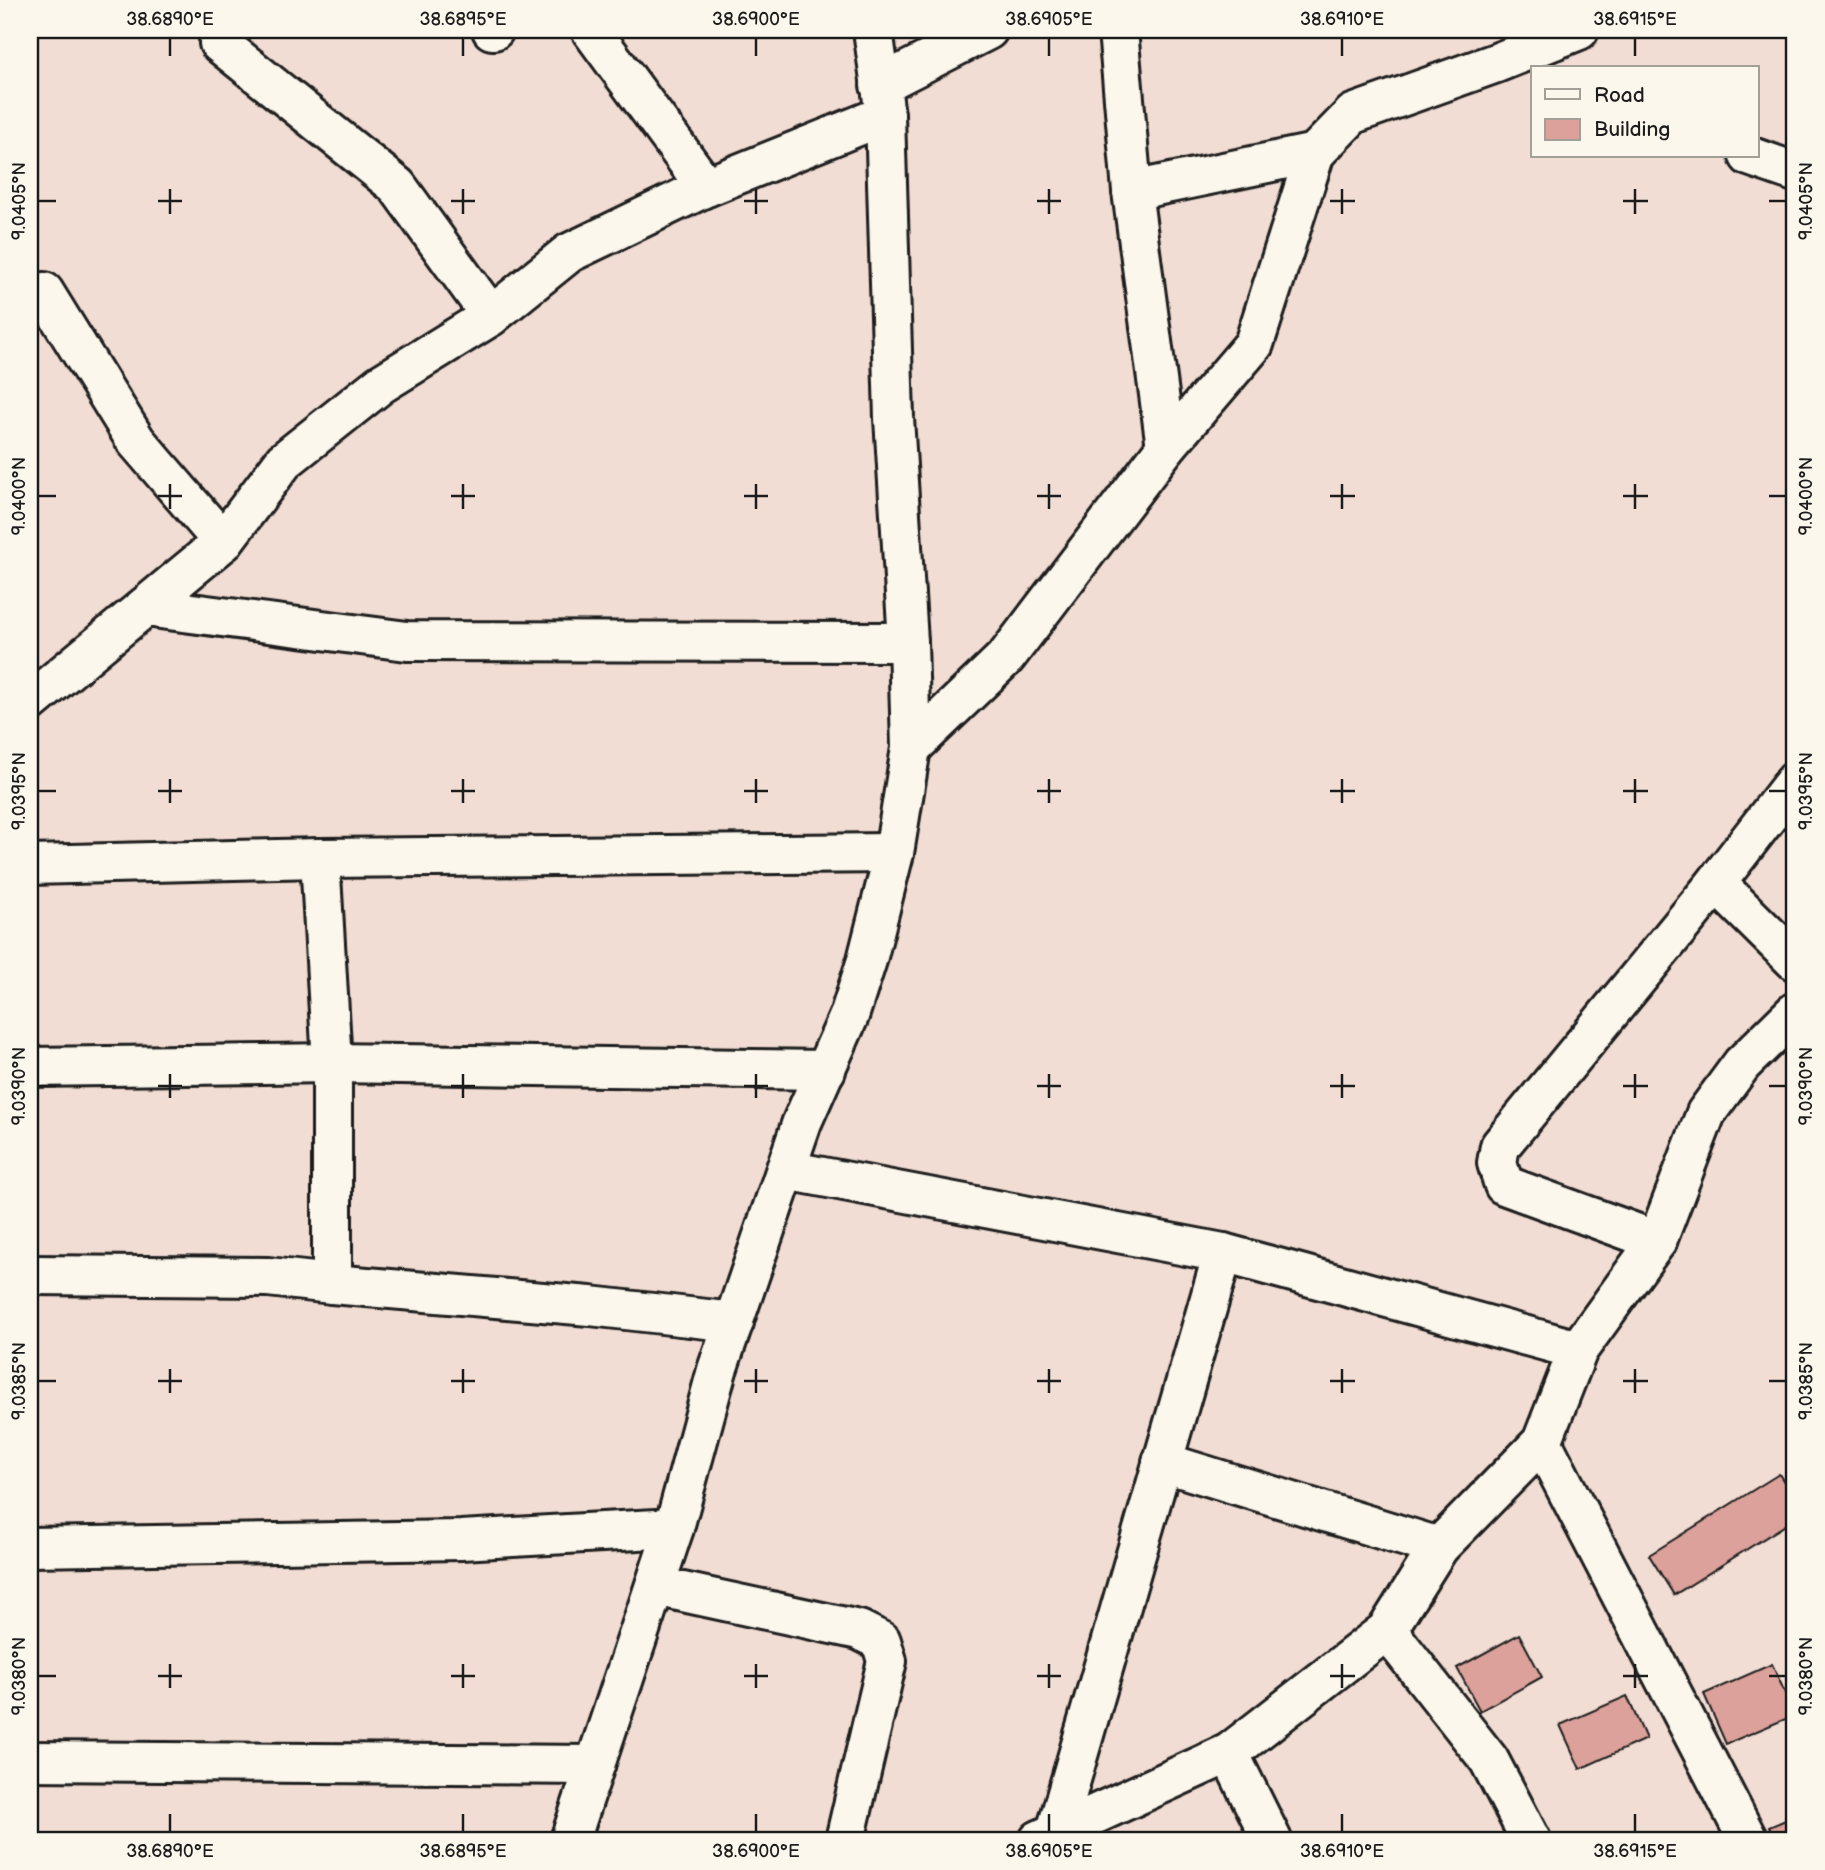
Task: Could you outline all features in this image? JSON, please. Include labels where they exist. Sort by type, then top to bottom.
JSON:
[{"type":"street","points":[[591,30],[706,187]]},
{"type":"street","points":[[570,1840],[674,1528],[717,1370],[802,1122],[849,1016],[894,853],[911,748],[908,642],[894,418],[882,100],[873,30]]},
{"type":"street","points":[[30,702],[223,542],[284,461],[381,384],[491,316],[569,253],[882,100],[988,30]]},
{"type":"street","points":[[1118,30],[1132,191],[1166,447]]},
{"type":"street","points":[[911,748],[1007,656],[1166,447],[1254,344],[1315,153],[1353,114],[1496,63],[1578,30]]},
{"type":"street","points":[[219,43],[397,186],[491,316]]},
{"type":"street","points":[[1496,63],[1531,72]]},
{"type":"street","points":[[1132,191],[1315,153]]},
{"type":"street","points":[[1755,158],[1795,172]]},
{"type":"street","points":[[44,292],[136,442],[223,542]]},
{"type":"street","points":[[145,607],[407,641],[908,642]]},
{"type":"street","points":[[1657,1241],[1504,1185],[1497,1163],[1500,1146],[1716,883],[1795,781]]},
{"type":"street","points":[[30,865],[320,858],[894,853]]},
{"type":"street","points":[[320,858],[332,1063],[332,1284]]},
{"type":"street","points":[[1716,883],[1795,961]]},
{"type":"street","points":[[1047,1837],[1229,1753],[1387,1630],[1439,1547],[1542,1442],[1578,1350],[1657,1241],[1706,1113],[1742,1064],[1795,1013]]},
{"type":"street","points":[[30,1067],[332,1063],[826,1070]]},
{"type":"street","points":[[786,1170],[1223,1253],[1578,1350]]},
{"type":"street","points":[[1047,1837],[1223,1253]]},
{"type":"street","points":[[30,1275],[268,1277],[734,1322]]},
{"type":"street","points":[[1542,1442],[1748,1840]]},
{"type":"street","points":[[1162,1462],[1439,1547]]},
{"type":"street","points":[[30,1547],[461,1540],[674,1528]]},
{"type":"street","points":[[655,1586],[859,1630],[881,1640],[887,1661],[845,1840]]},
{"type":"street","points":[[1387,1630],[1489,1760],[1531,1840]]},
{"type":"street","points":[[1229,1753],[1272,1840]]},
{"type":"street","points":[[30,1761],[595,1765]]},
{"type":"building","points":[[1779,1474],[1795,1499],[1795,1519],[1674,1595],[1649,1555]]},
{"type":"building","points":[[1519,1634],[1542,1677],[1480,1711],[1457,1668]]},
{"type":"building","points":[[1772,1664],[1795,1715],[1726,1744],[1704,1694]]},
{"type":"building","points":[[1627,1696],[1646,1739],[1580,1769],[1560,1725]]},
{"type":"building","points":[[1795,1816],[1795,1840],[1775,1840],[1769,1827]]}]
